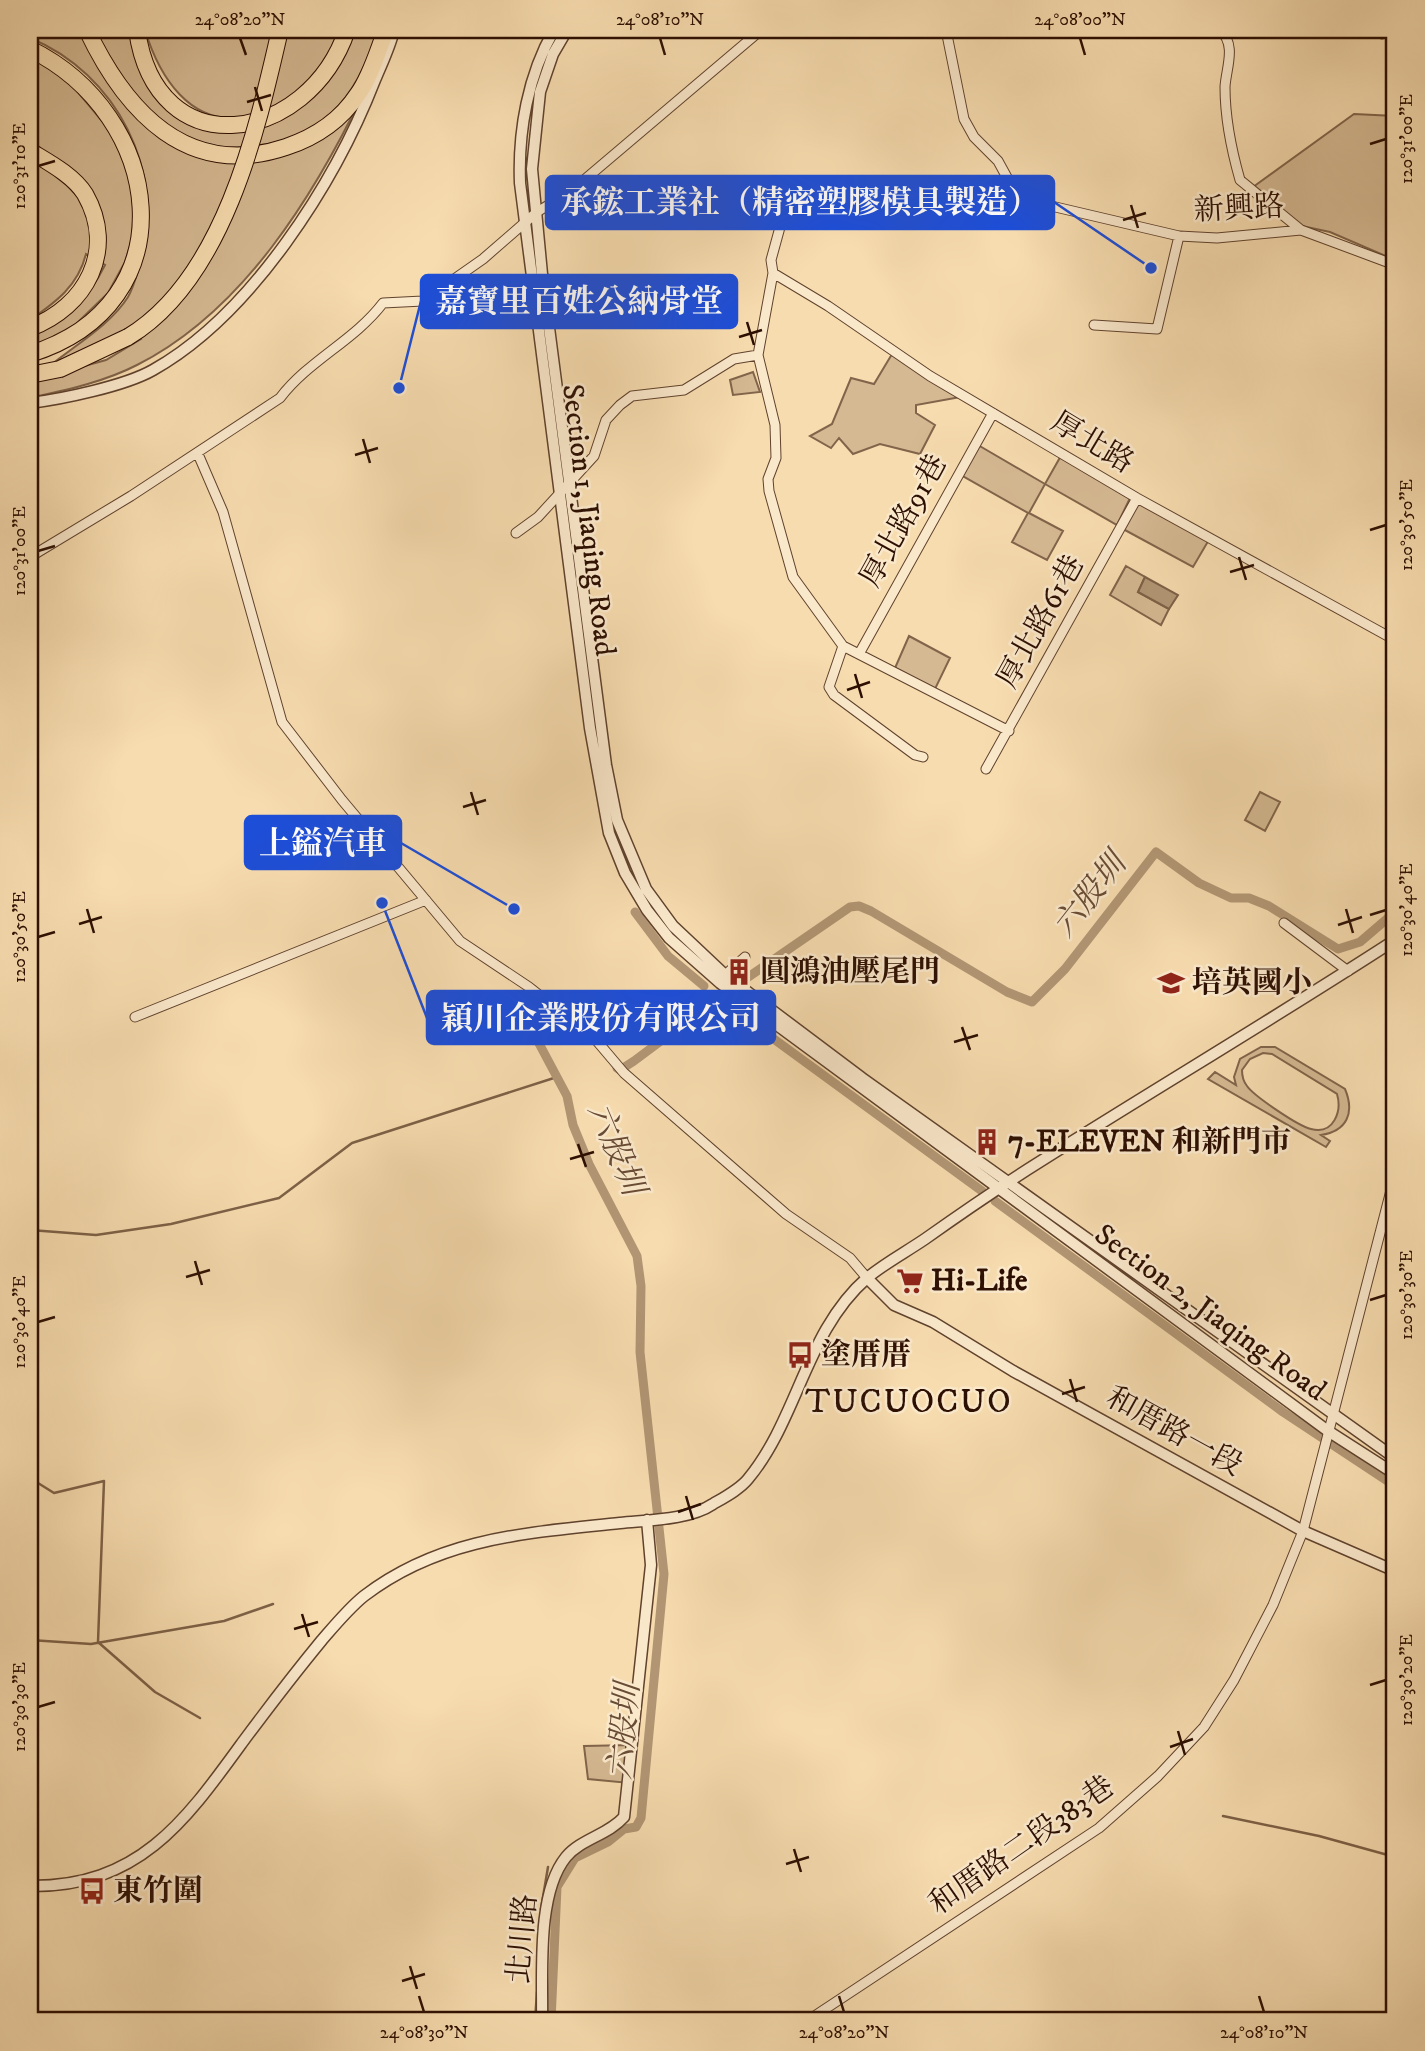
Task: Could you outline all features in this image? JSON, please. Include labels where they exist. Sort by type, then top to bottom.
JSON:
[{"type":"highway","points":[[87,30],[119,85],[159,128],[178,142],[202,151],[251,157],[299,142],[341,116],[360,92],[386,30]]},
{"type":"highway","points":[[137,30],[145,61],[165,95],[188,116],[208,124],[230,126],[266,120],[298,102],[320,80],[347,30]]},
{"type":"highway","points":[[30,375],[60,369],[128,337],[152,322],[184,288],[215,234],[245,159],[280,30]]},
{"type":"highway","points":[[30,49],[73,75],[115,123],[139,178],[141,201],[138,247],[128,272],[105,309],[71,337],[30,354]]},
{"type":"highway","points":[[30,151],[52,164],[85,194],[97,230],[99,250],[95,267],[69,306],[50,320],[30,328]]},
{"type":"street","points":[[30,403],[57,400],[150,372],[180,353],[243,294],[313,205],[339,162],[360,118],[394,30]]},
{"type":"street","name":"Section 1, Jiaqing Road","points":[[554,30],[536,70],[519,153],[525,223],[590,728],[609,833],[625,873],[647,910],[669,938],[722,979]]},
{"type":"street","name":"Section 1, Jiaqing Road","points":[[567,30],[553,54],[540,92],[534,123],[532,169],[542,274],[606,765],[617,820],[646,889],[673,926],[722,979]]},
{"type":"street","points":[[30,557],[198,454],[280,398],[297,376],[368,323],[383,303],[423,301],[483,259],[537,212],[570,192],[761,30]]},
{"type":"street","name":"新興路","points":[[946,30],[964,119],[975,136],[998,161],[1015,192],[1047,205],[1179,236],[1217,239],[1301,230],[1395,265]]},
{"type":"street","points":[[1220,30],[1227,36],[1230,59],[1225,87],[1240,180],[1301,230]]},
{"type":"street","points":[[570,192],[638,189],[772,202],[785,209],[771,260],[773,274],[758,355],[775,425],[776,458],[768,479],[769,491],[786,559],[807,600],[843,646],[1009,731]]},
{"type":"street","points":[[1094,325],[1157,329],[1179,236]]},
{"type":"street","name":"厚北路","points":[[773,274],[828,306],[930,376],[1137,498],[1395,640]]},
{"type":"street","points":[[516,533],[560,494],[570,479],[594,456],[606,420],[632,396],[684,390],[734,359],[758,355]]},
{"type":"street","name":"厚北路91巷","points":[[859,654],[993,413]]},
{"type":"street","points":[[198,454],[223,512],[282,722],[426,900],[460,941],[557,1008],[617,1063],[624,1073],[786,1214],[850,1258],[867,1278]]},
{"type":"street","name":"厚北路61巷","points":[[986,769],[1137,498]]},
{"type":"street","points":[[843,646],[829,687],[834,695],[915,755],[923,757]]},
{"type":"street","points":[[135,1017],[426,900]]},
{"type":"street","points":[[1284,923],[1348,971]]},
{"type":"street","points":[[30,1886],[61,1886],[97,1878],[143,1855],[163,1840],[209,1788],[286,1683],[338,1623],[363,1597],[398,1575],[467,1544],[508,1535],[647,1520],[707,1508],[745,1483],[769,1449],[815,1348],[846,1301],[867,1278],[999,1188],[1395,940]]},
{"type":"street","points":[[745,957],[722,979],[1010,1181]]},
{"type":"street","points":[[747,997],[999,1188]]},
{"type":"street","name":"和厝路二段383巷","points":[[807,2021],[1099,1828],[1158,1776],[1204,1727],[1234,1680],[1273,1605],[1303,1531],[1395,1175]]},
{"type":"street","name":"Section 2, Jiaqing Road","points":[[1010,1181],[1395,1458]]},
{"type":"street","name":"Section 2, Jiaqing Road","points":[[999,1188],[1326,1438],[1395,1474]]},
{"type":"street","name":"和厝路一段","points":[[867,1278],[894,1305],[933,1321],[1013,1371],[1303,1531],[1395,1571]]},
{"type":"street","name":"北川路","points":[[542,2021],[547,1908],[552,1883],[568,1855],[613,1828],[624,1817],[651,1565],[647,1520]]},
{"type":"shaded area","points":[[30,30],[80,30],[130,108],[234,162],[260,161],[298,150],[365,90],[299,208],[243,282],[211,314],[175,342],[137,365],[85,385],[30,398],[30,381],[106,360],[141,339],[133,327],[52,364],[103,325],[128,297],[141,261],[147,227],[147,194],[140,161],[128,129],[110,100],[87,75],[61,54],[30,38]]},
{"type":"shaded area","points":[[94,30],[130,30],[169,107],[228,125],[258,127],[285,117],[277,106],[246,117],[226,118],[193,106],[168,80],[145,30],[378,30],[359,77],[332,113],[314,126],[271,143],[216,147],[189,140],[159,121],[128,85]]},
{"type":"shaded area","points":[[30,56],[66,78],[113,134],[135,186],[132,239],[125,262],[108,293],[75,325],[30,349],[30,334],[54,322],[74,307],[91,288],[105,265],[86,254],[72,284],[57,300],[30,320]]},
{"type":"shaded area","points":[[1354,114],[1395,116],[1395,260],[1330,232],[1297,225],[1253,187]]},
{"type":"shaded area","points":[[892,354],[966,396],[916,405],[916,413],[935,425],[920,454],[880,444],[853,454],[839,438],[831,448],[810,436],[832,424],[851,378],[874,384]]},
{"type":"shaded area","points":[[753,372],[760,392],[733,395],[730,380]]},
{"type":"shaded area","points":[[978,445],[1045,484],[1029,513],[1063,531],[1047,560],[1012,542],[1028,513],[961,475]]},
{"type":"shaded area","points":[[1062,454],[1131,496],[1117,525],[1045,484]]},
{"type":"shaded area","points":[[1137,503],[1210,538],[1193,567],[1123,529]]},
{"type":"shaded area","points":[[1126,566],[1145,577],[1138,592],[1169,609],[1161,625],[1110,595]]},
{"type":"shaded area","points":[[1145,577],[1178,595],[1169,609],[1138,592]]},
{"type":"shaded area","points":[[909,636],[950,658],[935,689],[895,668]]},
{"type":"shaded area","points":[[1260,792],[1280,802],[1265,831],[1245,820]]},
{"type":"shaded area","points":[[1261,1047],[1275,1047],[1345,1089],[1349,1113],[1337,1130],[1321,1135],[1330,1141],[1326,1147],[1208,1079],[1215,1072],[1236,1085],[1234,1077],[1240,1059]],"holes":[[[1263,1053],[1272,1054],[1337,1094],[1337,1114],[1331,1125],[1319,1130],[1305,1127],[1251,1091],[1243,1079],[1242,1070],[1250,1059]]]},
{"type":"shaded area","points":[[632,1745],[629,1783],[588,1779],[584,1746]]},
{"type":"waterway","name":"六股圳","points":[[617,1068],[620,1070],[634,1061],[725,993],[850,907],[859,906],[871,911],[1007,992],[1032,1002],[1065,969],[1156,852],[1199,883],[1231,898],[1249,898],[1269,906],[1338,949],[1360,942],[1395,912]]},
{"type":"waterway","points":[[635,912],[668,956],[704,986]]},
{"type":"waterway","name":"六股圳","points":[[545,998],[535,996],[528,1000],[526,1008],[534,1034],[567,1096],[573,1125],[589,1164],[637,1256],[641,1286],[640,1352],[664,1574],[641,1818],[636,1827],[624,1829],[608,1842],[575,1858],[557,1887],[551,2021]]},
{"type":"waterway","points":[[730,1007],[982,1191]]},
{"type":"waterway","points":[[30,1230],[96,1235],[171,1224],[279,1198],[352,1143],[557,1077]]},
{"type":"waterway","points":[[995,1201],[1283,1412],[1395,1486]]},
{"type":"waterway","points":[[30,1478],[54,1493],[104,1481],[98,1642],[155,1692],[200,1718]]},
{"type":"waterway","points":[[30,1640],[91,1644],[224,1621],[273,1604]]},
{"type":"waterway","points":[[1223,1816],[1319,1836],[1395,1857]]},
{"type":"waterway","points":[[541,1909],[548,1867]]},
{"type":"waterway","points":[[535,2021],[537,1992]]},
{"type":"waterway","points":[[1255,2020],[1281,2021]]},
{"type":"place","name":"承鋐工業社（精密塑膠模具製造）","points":[[1151,268]]},
{"type":"place","name":"嘉寶里百姓公納骨堂","points":[[399,388]]},
{"type":"place","name":"穎川企業股份有限公司","points":[[382,903]]},
{"type":"place","name":"上鎰汽車","points":[[514,909]]},
{"type":"place","name":"圓鴻油壓尾門","points":[[739,972]]},
{"type":"place","name":"培英國小","points":[[1171,983]]},
{"type":"place","name":"7-ELEVEN 和新門市","points":[[987,1142]]},
{"type":"place","name":"Hi-Life","points":[[910,1281]]},
{"type":"place","name":"塗厝厝","points":[[800,1355]]},
{"type":"place","name":"東竹圍","points":[[92,1891]]},
{"type":"district","name":"TUCUOCUO","points":[[909,1402]]}]
